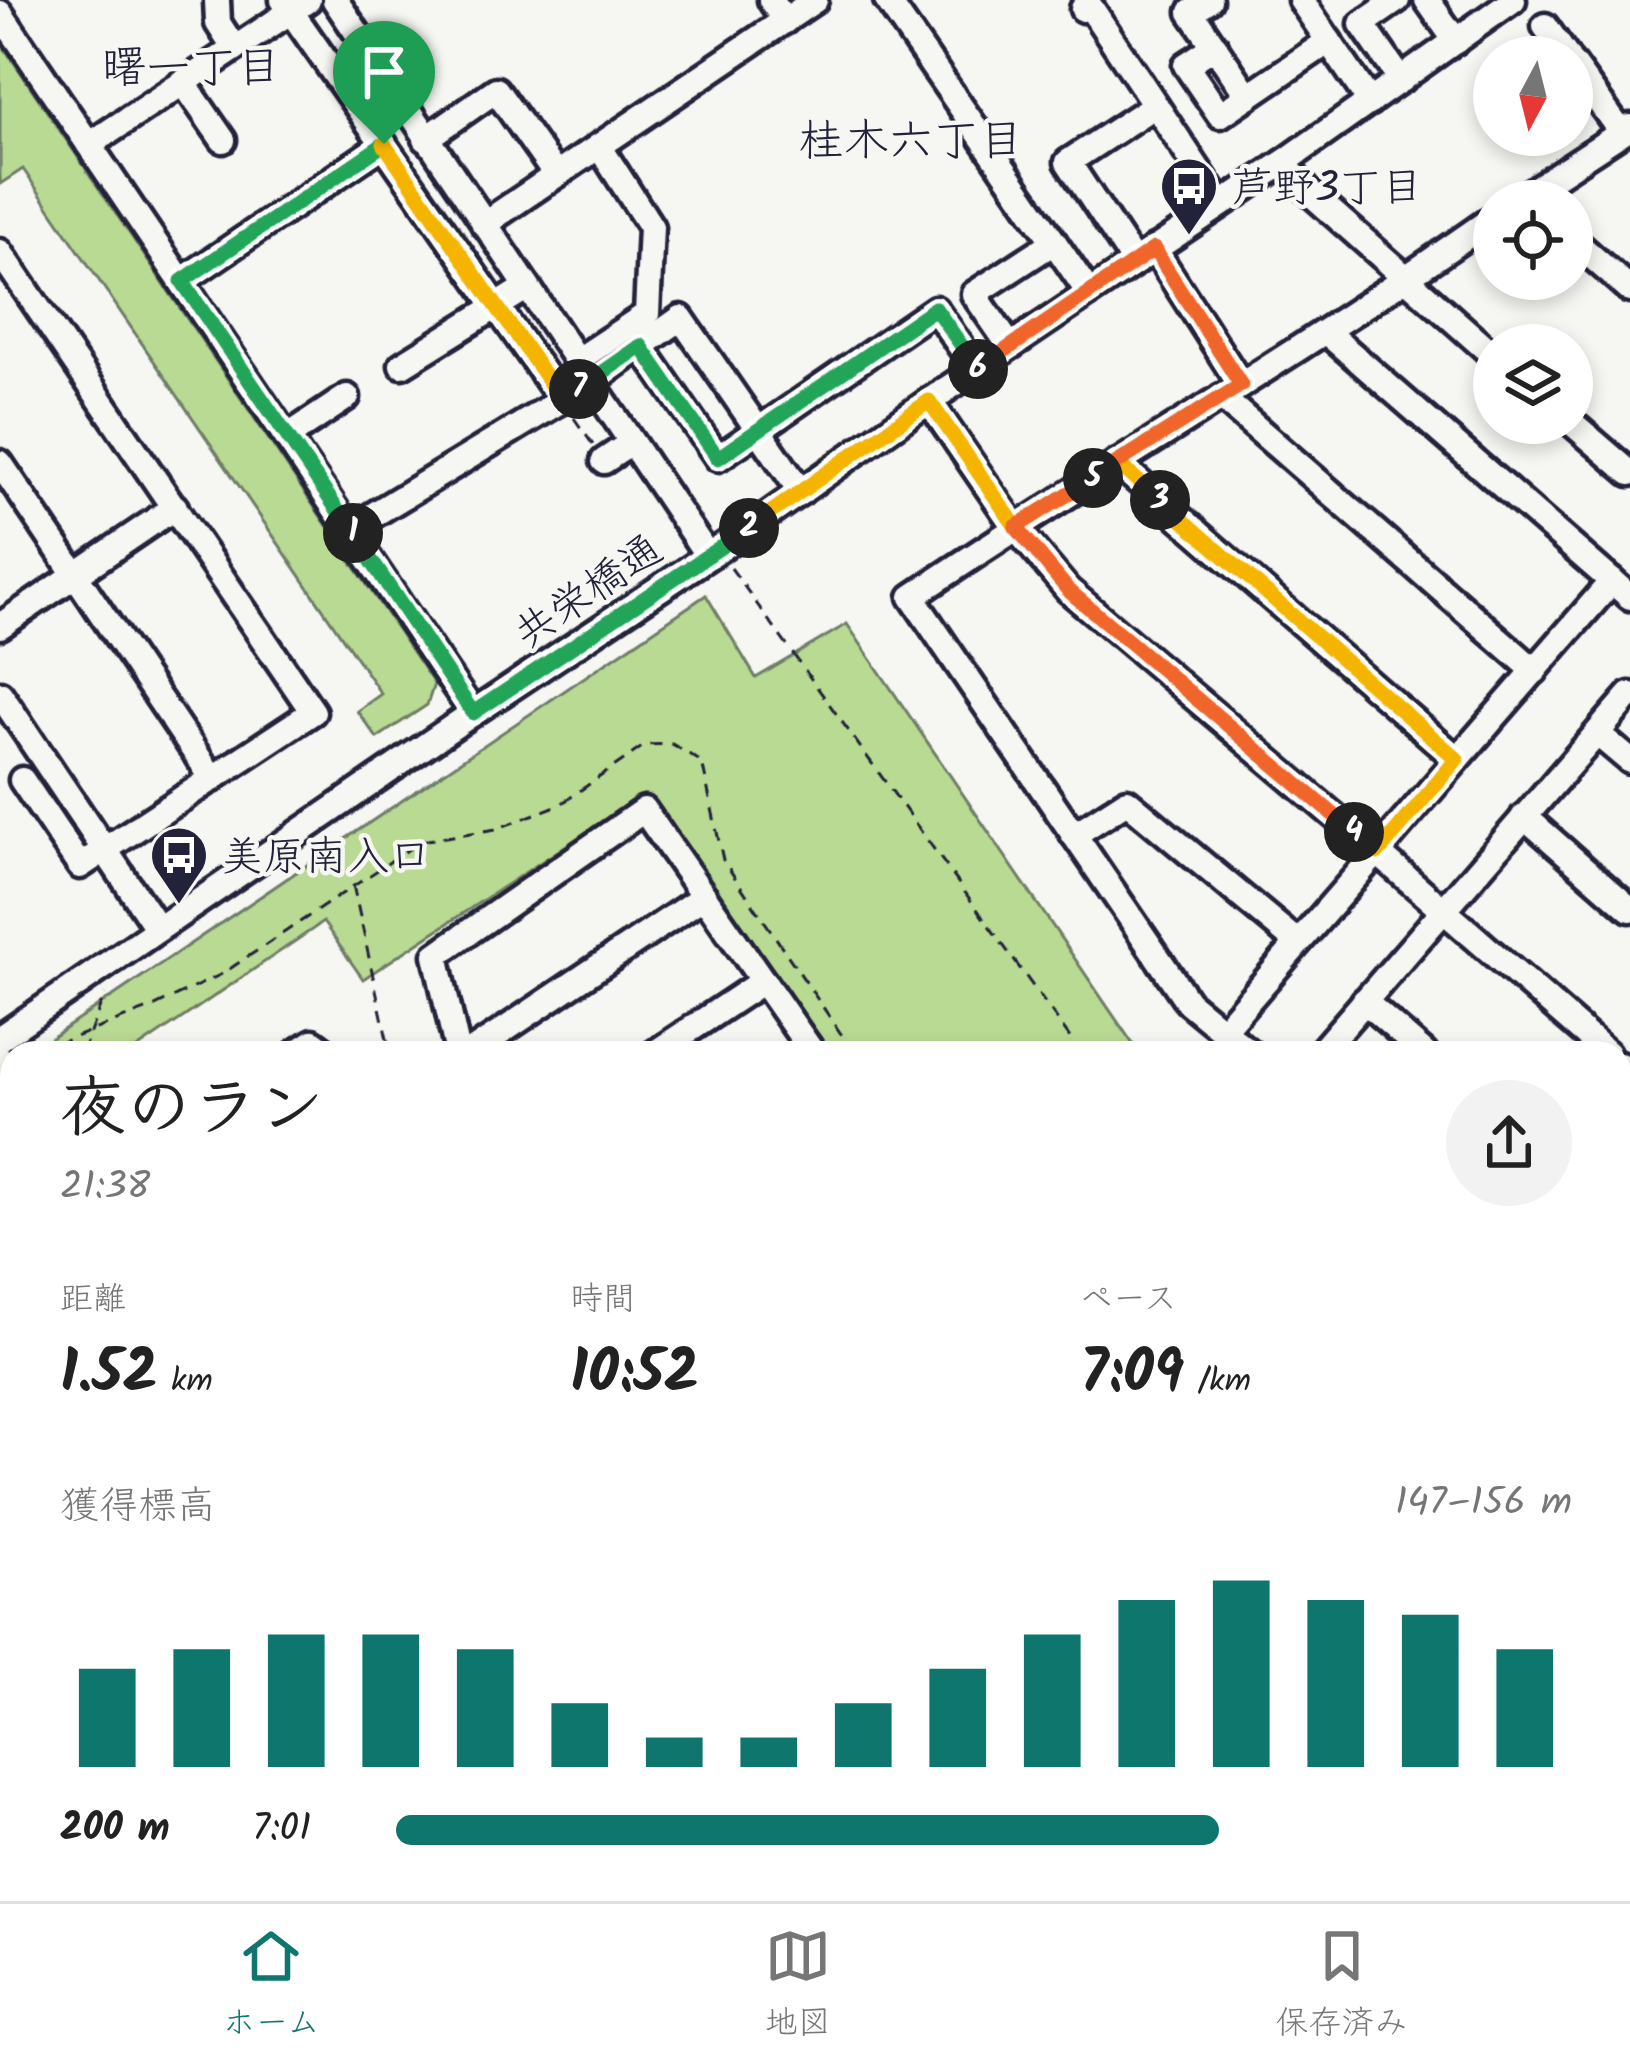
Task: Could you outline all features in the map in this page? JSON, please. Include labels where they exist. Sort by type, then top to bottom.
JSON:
[{"type":"street","points":[[10,0],[0,10],[473,713]]},
{"type":"street","points":[[217,0],[218,23],[234,48]]},
{"type":"street","points":[[335,0],[583,372],[713,553]]},
{"type":"street","points":[[484,224],[599,146],[778,10],[815,0]]},
{"type":"street","points":[[887,0],[1090,293]]},
{"type":"street","points":[[1209,0],[1191,12],[1215,46],[1186,65],[1220,115],[1329,41]]},
{"type":"street","points":[[1301,0],[1370,102]]},
{"type":"street","points":[[1397,0],[1362,24],[1401,80]]},
{"type":"street","points":[[1427,0],[1456,41]]},
{"type":"street","name":"共栄橋通","points":[[0,1038],[1283,163],[1513,0]]},
{"type":"street","points":[[89,145],[294,4],[384,144],[561,399]]},
{"type":"street","points":[[1083,9],[1089,5],[1221,204]]},
{"type":"street","points":[[1545,26],[1552,36]]},
{"type":"street","points":[[183,82],[223,140]]},
{"type":"street","points":[[1553,180],[1628,129],[1593,87]]},
{"type":"street","points":[[426,139],[496,90],[556,176]]},
{"type":"street","points":[[1155,105],[1068,162],[1144,256],[1231,391],[1535,671]]},
{"type":"street","points":[[182,281],[384,144]]},
{"type":"street","points":[[350,529],[561,399],[583,372],[647,314],[651,227],[599,146]]},
{"type":"street","points":[[1283,163],[1308,191],[1473,338]]},
{"type":"street","points":[[1235,1041],[1187,1002],[913,596],[1326,332],[1473,232]]},
{"type":"street","points":[[1010,346],[974,294],[1054,242]]},
{"type":"street","points":[[0,252],[314,712],[80,866],[22,780]]},
{"type":"street","points":[[1593,257],[1630,290]]},
{"type":"street","points":[[402,365],[526,287]]},
{"type":"street","points":[[641,346],[718,458],[935,308],[976,369]]},
{"type":"street","points":[[583,372],[641,346],[681,319],[801,492]]},
{"type":"street","points":[[1222,1030],[1535,671],[1621,589],[1326,332]]},
{"type":"street","points":[[287,436],[347,397]]},
{"type":"street","points":[[929,401],[1016,527],[1068,590],[1592,1041]]},
{"type":"street","points":[[1593,441],[1630,473]]},
{"type":"street","points":[[604,461],[631,442]]},
{"type":"street","points":[[0,463],[213,779]]},
{"type":"street","points":[[1117,463],[1457,759]]},
{"type":"street","points":[[0,626],[175,508]]},
{"type":"street","points":[[0,694],[10,730],[48,764],[158,929]]},
{"type":"street","points":[[1330,1041],[1630,695]]},
{"type":"street","points":[[1598,734],[1630,760]]},
{"type":"street","points":[[0,795],[48,764]]},
{"type":"street","points":[[1074,835],[1127,801],[1298,943]]},
{"type":"street","points":[[455,1041],[436,955],[644,811],[805,1041]]},
{"type":"street","points":[[1523,817],[1630,910]]},
{"type":"street","points":[[488,1041],[704,896]]},
{"type":"street","points":[[673,1041],[763,981]]},
{"type":"street","points":[[1364,1001],[1410,1041]]},
{"type":"path","points":[[561,399],[604,461]]},
{"type":"path","points":[[713,553],[1072,1041]]},
{"type":"path","points":[[353,884],[388,1041]]},
{"type":"path","points":[[87,1041],[106,993]]},
{"type":"path","points":[[36,1041],[44,1035]]},
{"type":"green space","points":[[0,42],[434,684],[427,705],[377,738],[357,711],[381,694],[23,169],[0,184]]},
{"type":"green space","points":[[706,595],[756,678],[847,624],[1131,1041],[810,1041],[643,795],[363,979],[323,922],[149,1041],[47,1041]]},
{"type":"place","name":"芦野3丁目","points":[[1189,237]]},
{"type":"place","name":"美原南入口","points":[[179,906]]},
{"type":"district","name":"曙一丁目","points":[[191,66]]},
{"type":"district","name":"桂木六丁目","points":[[911,139]]},
{"type":"route","points":[[384,144],[182,281],[473,713],[718,550],[929,401],[1016,527],[1117,463],[1457,759],[1378,853],[1068,590],[1016,527],[1117,463],[1222,398],[1241,385],[1154,249],[976,369],[935,308],[718,458],[641,346],[561,399],[384,144]]}]
